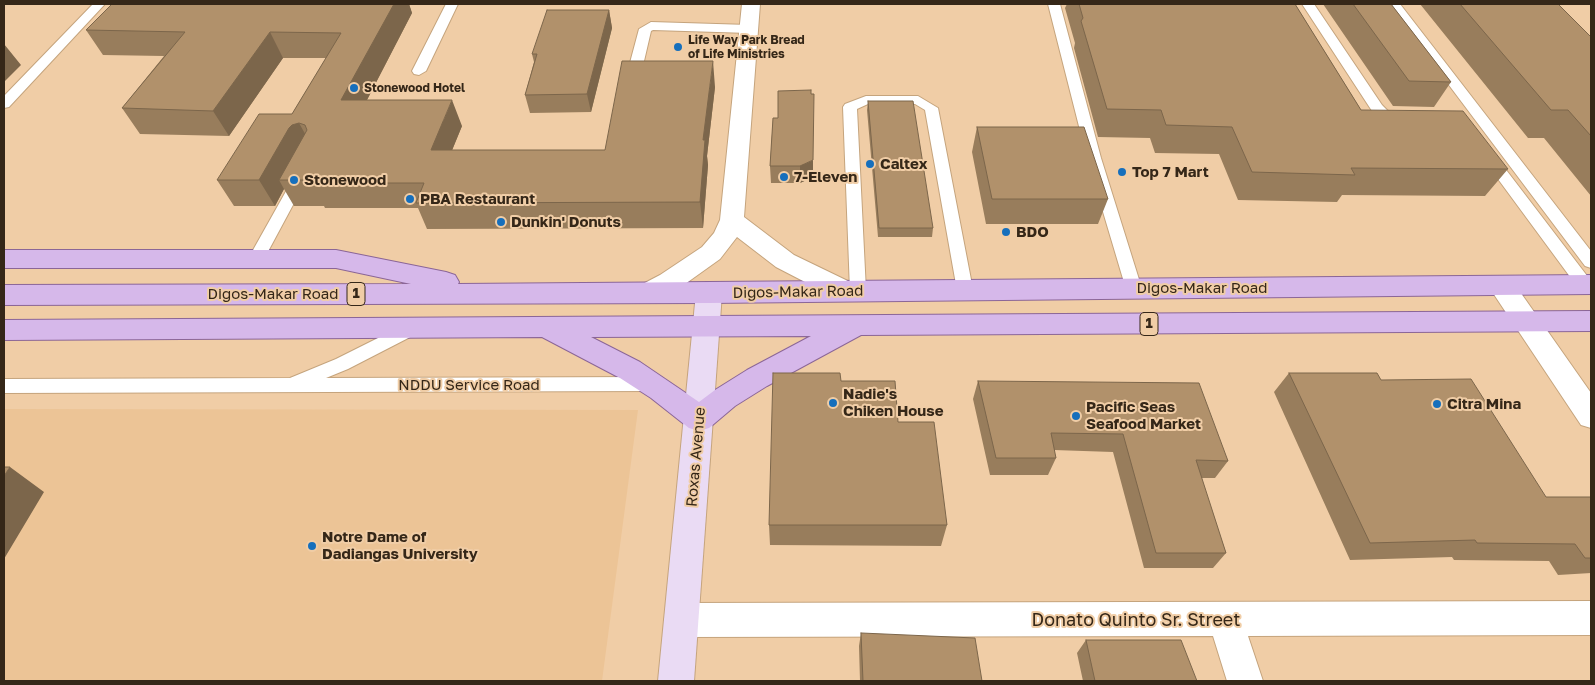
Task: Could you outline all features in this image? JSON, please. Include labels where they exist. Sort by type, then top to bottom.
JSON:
[{"type":"main road","points":[[4,259],[336,260],[509,293]]},
{"type":"main road","name":"Digos-Makar Road","points":[[4,295],[709,293],[1502,286],[1589,277]]},
{"type":"main road","name":"Roxas Avenue","points":[[676,681],[709,293]]},
{"type":"main road","name":"1","points":[[4,330],[1591,321]]},
{"type":"main road","points":[[542,328],[602,354],[653,384],[698,419],[725,398],[757,378],[811,348],[858,326]]},
{"type":"street","points":[[648,293],[669,282],[711,253],[726,237],[732,220],[751,4]]},
{"type":"street","points":[[732,220],[784,261],[851,291]]},
{"type":"street","points":[[1502,286],[1591,416]]},
{"type":"street","name":"Donato Quinto Sr. Street","points":[[681,620],[1591,618]]},
{"type":"street","points":[[1225,620],[1245,681]]},
{"type":"lane","points":[[4,104],[99,4]]},
{"type":"lane","points":[[420,71],[452,4]]},
{"type":"lane","points":[[1054,4],[1094,158],[1134,289]]},
{"type":"lane","points":[[1308,4],[1377,108],[1394,117],[1413,117]]},
{"type":"lane","points":[[1394,4],[1589,277]]},
{"type":"lane","points":[[634,74],[644,29],[651,26],[748,29]]},
{"type":"lane","points":[[851,291],[850,107],[866,100],[918,100],[931,108],[965,290]]},
{"type":"lane","points":[[1478,142],[1589,277]]},
{"type":"lane","points":[[256,259],[309,162]]},
{"type":"lane","name":"NDDU Service Road","points":[[284,386],[342,364],[410,329]]},
{"type":"lane","name":"NDDU Service Road","points":[[4,386],[653,384]]},
{"type":"shaded area","name":"Notre Dame of Dadiangas University","points":[[4,409],[638,410],[602,681],[4,681]]},
{"type":"building","points":[[112,4],[394,4],[341,100],[452,100],[431,150],[605,150],[622,61],[713,61],[703,140],[705,140],[700,202],[416,203],[424,183],[310,183],[312,180],[279,180],[307,130],[305,125],[299,123],[289,128],[259,180],[217,180],[259,114],[292,114],[341,33],[270,32],[213,111],[122,108],[185,32],[86,30]]},
{"type":"building","points":[[1079,4],[1295,4],[1361,110],[1463,111],[1508,169],[1351,168],[1355,175],[1252,172],[1232,127],[1166,125],[1161,110],[1107,109],[1081,21],[1083,18]]},
{"type":"building","points":[[1353,4],[1391,4],[1451,82],[1409,81]]},
{"type":"building","points":[[1460,4],[1558,4],[1591,37],[1591,136],[1568,110],[1551,110]]},
{"type":"building","points":[[547,10],[609,10],[587,94],[525,95],[537,54],[532,54]]},
{"type":"building","points":[[811,90],[811,94],[814,94],[813,160],[800,166],[770,166],[773,118],[778,118],[778,91]]},
{"type":"building","points":[[868,101],[913,101],[933,228],[879,228]]},
{"type":"building","points":[[977,127],[1084,127],[1108,199],[992,199]]},
{"type":"building","points":[[773,373],[840,373],[841,381],[895,381],[898,422],[934,422],[947,525],[769,525]]},
{"type":"building","points":[[1289,373],[1377,373],[1381,380],[1471,379],[1546,497],[1591,497],[1591,558],[1585,558],[1575,544],[1477,543],[1475,540],[1370,543]]},
{"type":"building","points":[[978,381],[1199,383],[1228,461],[1196,460],[1226,553],[1156,553],[1123,434],[1051,433],[1056,458],[996,458]]},
{"type":"building","points":[[4,467],[10,467],[4,476]]},
{"type":"building","points":[[861,633],[975,638],[982,681],[863,681]]},
{"type":"building","points":[[1086,640],[1181,640],[1197,681],[1095,681]]},
{"type":"place","name":"Life Way Park Bread of Life Ministries","points":[[678,47]]},
{"type":"place","name":"Stonewood Hotel","points":[[354,88]]},
{"type":"place","name":"Caltex","points":[[870,164]]},
{"type":"place","name":"Top 7 Mart","points":[[1122,172]]},
{"type":"place","name":"7-Eleven","points":[[784,177]]},
{"type":"place","name":"Stonewood","points":[[294,180]]},
{"type":"place","name":"PBA Restaurant","points":[[410,199]]},
{"type":"place","name":"Dunkin' Donuts","points":[[501,222]]},
{"type":"place","name":"BDO","points":[[1006,232]]},
{"type":"place","name":"Nadie's Chiken House","points":[[833,403]]},
{"type":"place","name":"Citra Mina","points":[[1437,404]]},
{"type":"place","name":"Pacific Seas Seafood Market","points":[[1076,416]]},
{"type":"place","name":"Notre Dame of Dadiangas University","points":[[312,546]]}]
